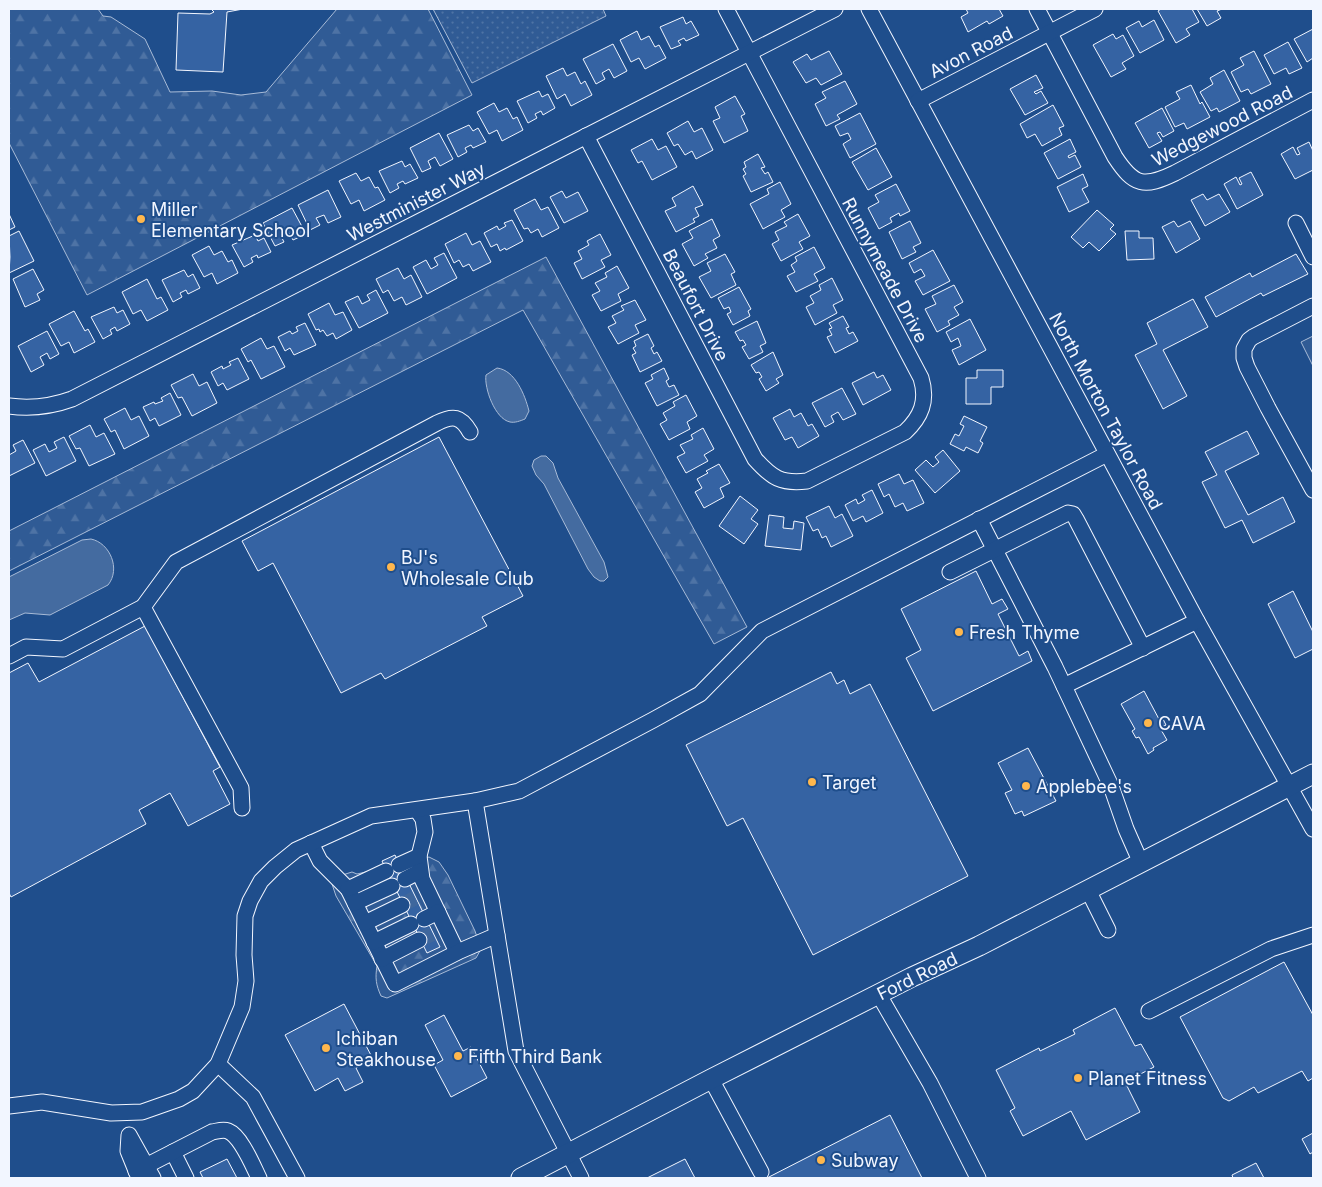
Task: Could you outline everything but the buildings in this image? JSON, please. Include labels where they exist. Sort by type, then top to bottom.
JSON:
[{"type":"main road","name":"Ford Road","points":[[521,1178],[711,1079],[979,946],[1313,774]]},
{"type":"street","name":"Runnymeade Drive","points":[[726,9],[921,378],[924,394],[919,417],[904,432],[812,479],[794,482],[784,481]]},
{"type":"street","name":"Westminister Way","points":[[9,406],[27,408],[48,406],[72,399],[835,9]]},
{"type":"street","name":"North Morton Taylor Road","points":[[869,9],[1197,621],[1313,829]]},
{"type":"street","name":"Wedgewood Road","points":[[1037,9],[1116,157],[1128,174],[1141,182],[1157,182],[1313,100]]},
{"type":"street","name":"Avon Road","points":[[918,101],[1095,9]]},
{"type":"street","name":"Beaufort Drive","points":[[586,136],[755,459],[766,471],[784,481]]},
{"type":"street","points":[[1296,223],[1313,257]]},
{"type":"street","points":[[1313,306],[1253,337],[1244,349],[1244,358],[1264,401],[1313,490]]},
{"type":"street","points":[[9,656],[26,647],[63,649],[143,607],[176,562],[447,418],[457,418],[465,423],[470,432]]},
{"type":"street","points":[[9,1106],[42,1102],[111,1113],[126,1113],[142,1112],[180,1100],[193,1091],[218,1064],[242,1007],[246,981],[245,916],[250,900],[261,881],[274,866],[296,850],[371,816],[475,801],[518,790],[700,694],[762,631],[1107,454]]},
{"type":"street","points":[[950,572],[1063,514],[1073,514],[1143,648]]},
{"type":"street","points":[[979,519],[1064,686],[1111,786],[1126,829],[1141,863]]},
{"type":"street","points":[[143,607],[241,788],[242,808]]},
{"type":"street","points":[[1064,686],[1197,621]]},
{"type":"street","points":[[475,801],[516,1051],[581,1178]]},
{"type":"street","points":[[415,899],[420,871],[419,856],[425,832],[423,819],[417,810]]},
{"type":"street","points":[[310,843],[320,861],[348,889],[394,984],[457,952],[497,935]]},
{"type":"street","points":[[348,889],[419,856]]},
{"type":"street","points":[[355,904],[420,871]]},
{"type":"street","points":[[1088,890],[1108,930]]},
{"type":"street","points":[[415,899],[438,912]]},
{"type":"street","points":[[365,923],[415,899]]},
{"type":"street","points":[[374,942],[438,912]]},
{"type":"street","points":[[382,959],[432,934],[438,912]]},
{"type":"street","points":[[432,934],[457,952]]},
{"type":"street","points":[[1149,1011],[1271,949],[1313,935]]},
{"type":"street","points":[[879,995],[930,1083],[978,1178]]},
{"type":"street","points":[[218,1064],[254,1097],[297,1178]]},
{"type":"street","points":[[711,1079],[761,1172]]},
{"type":"street","points":[[126,1113],[129,1135],[144,1173],[173,1152],[212,1132],[222,1130],[231,1132],[238,1139],[259,1178]]},
{"type":"street","points":[[173,1152],[186,1178]]},
{"type":"green space","name":"Miller Elementary School","points":[[9,9],[98,9],[103,16],[111,17],[145,39],[170,92],[212,91],[241,95],[266,92],[337,9],[428,9],[472,95],[87,295],[9,143]]},
{"type":"green space","points":[[433,9],[603,9],[606,16],[472,83]]},
{"type":"green space","points":[[546,257],[747,627],[714,644],[523,310],[9,571],[9,531]]},
{"type":"green space","points":[[1313,336],[1313,366],[1301,342]]},
{"type":"green space","points":[[429,857],[439,862],[448,875],[475,931],[481,949],[476,958],[387,998],[381,996],[378,988],[376,978],[377,966],[336,896],[332,884],[336,877],[352,872],[357,874]]},
{"type":"shaded area","points":[[497,368],[509,373],[518,384],[529,411],[525,419],[510,422],[505,420],[495,409],[489,395],[486,375]]},
{"type":"shaded area","points":[[541,456],[546,456],[553,463],[558,478],[604,562],[608,577],[604,581],[594,577],[588,569],[544,484],[536,475],[532,466],[534,460]]},
{"type":"shaded area","points":[[91,539],[98,541],[104,546],[112,558],[114,572],[108,585],[50,615],[25,613],[9,620],[9,577],[82,540]]},
{"type":"tunnel","points":[[402,905],[415,898]]},
{"type":"tunnel","points":[[419,940],[432,934]]},
{"type":"place","name":"Miller Elementary School","points":[[141,219]]},
{"type":"place","name":"BJ's Wholesale Club","points":[[391,567]]},
{"type":"place","name":"Fresh Thyme","points":[[959,632]]},
{"type":"place","name":"CAVA","points":[[1148,723]]},
{"type":"place","name":"Target","points":[[812,782]]},
{"type":"place","name":"Applebee's","points":[[1026,786]]},
{"type":"place","name":"Ichiban Steakhouse","points":[[326,1048]]},
{"type":"place","name":"Fifth Third Bank","points":[[458,1056]]},
{"type":"place","name":"Planet Fitness","points":[[1078,1078]]},
{"type":"place","name":"Subway","points":[[821,1160]]}]
